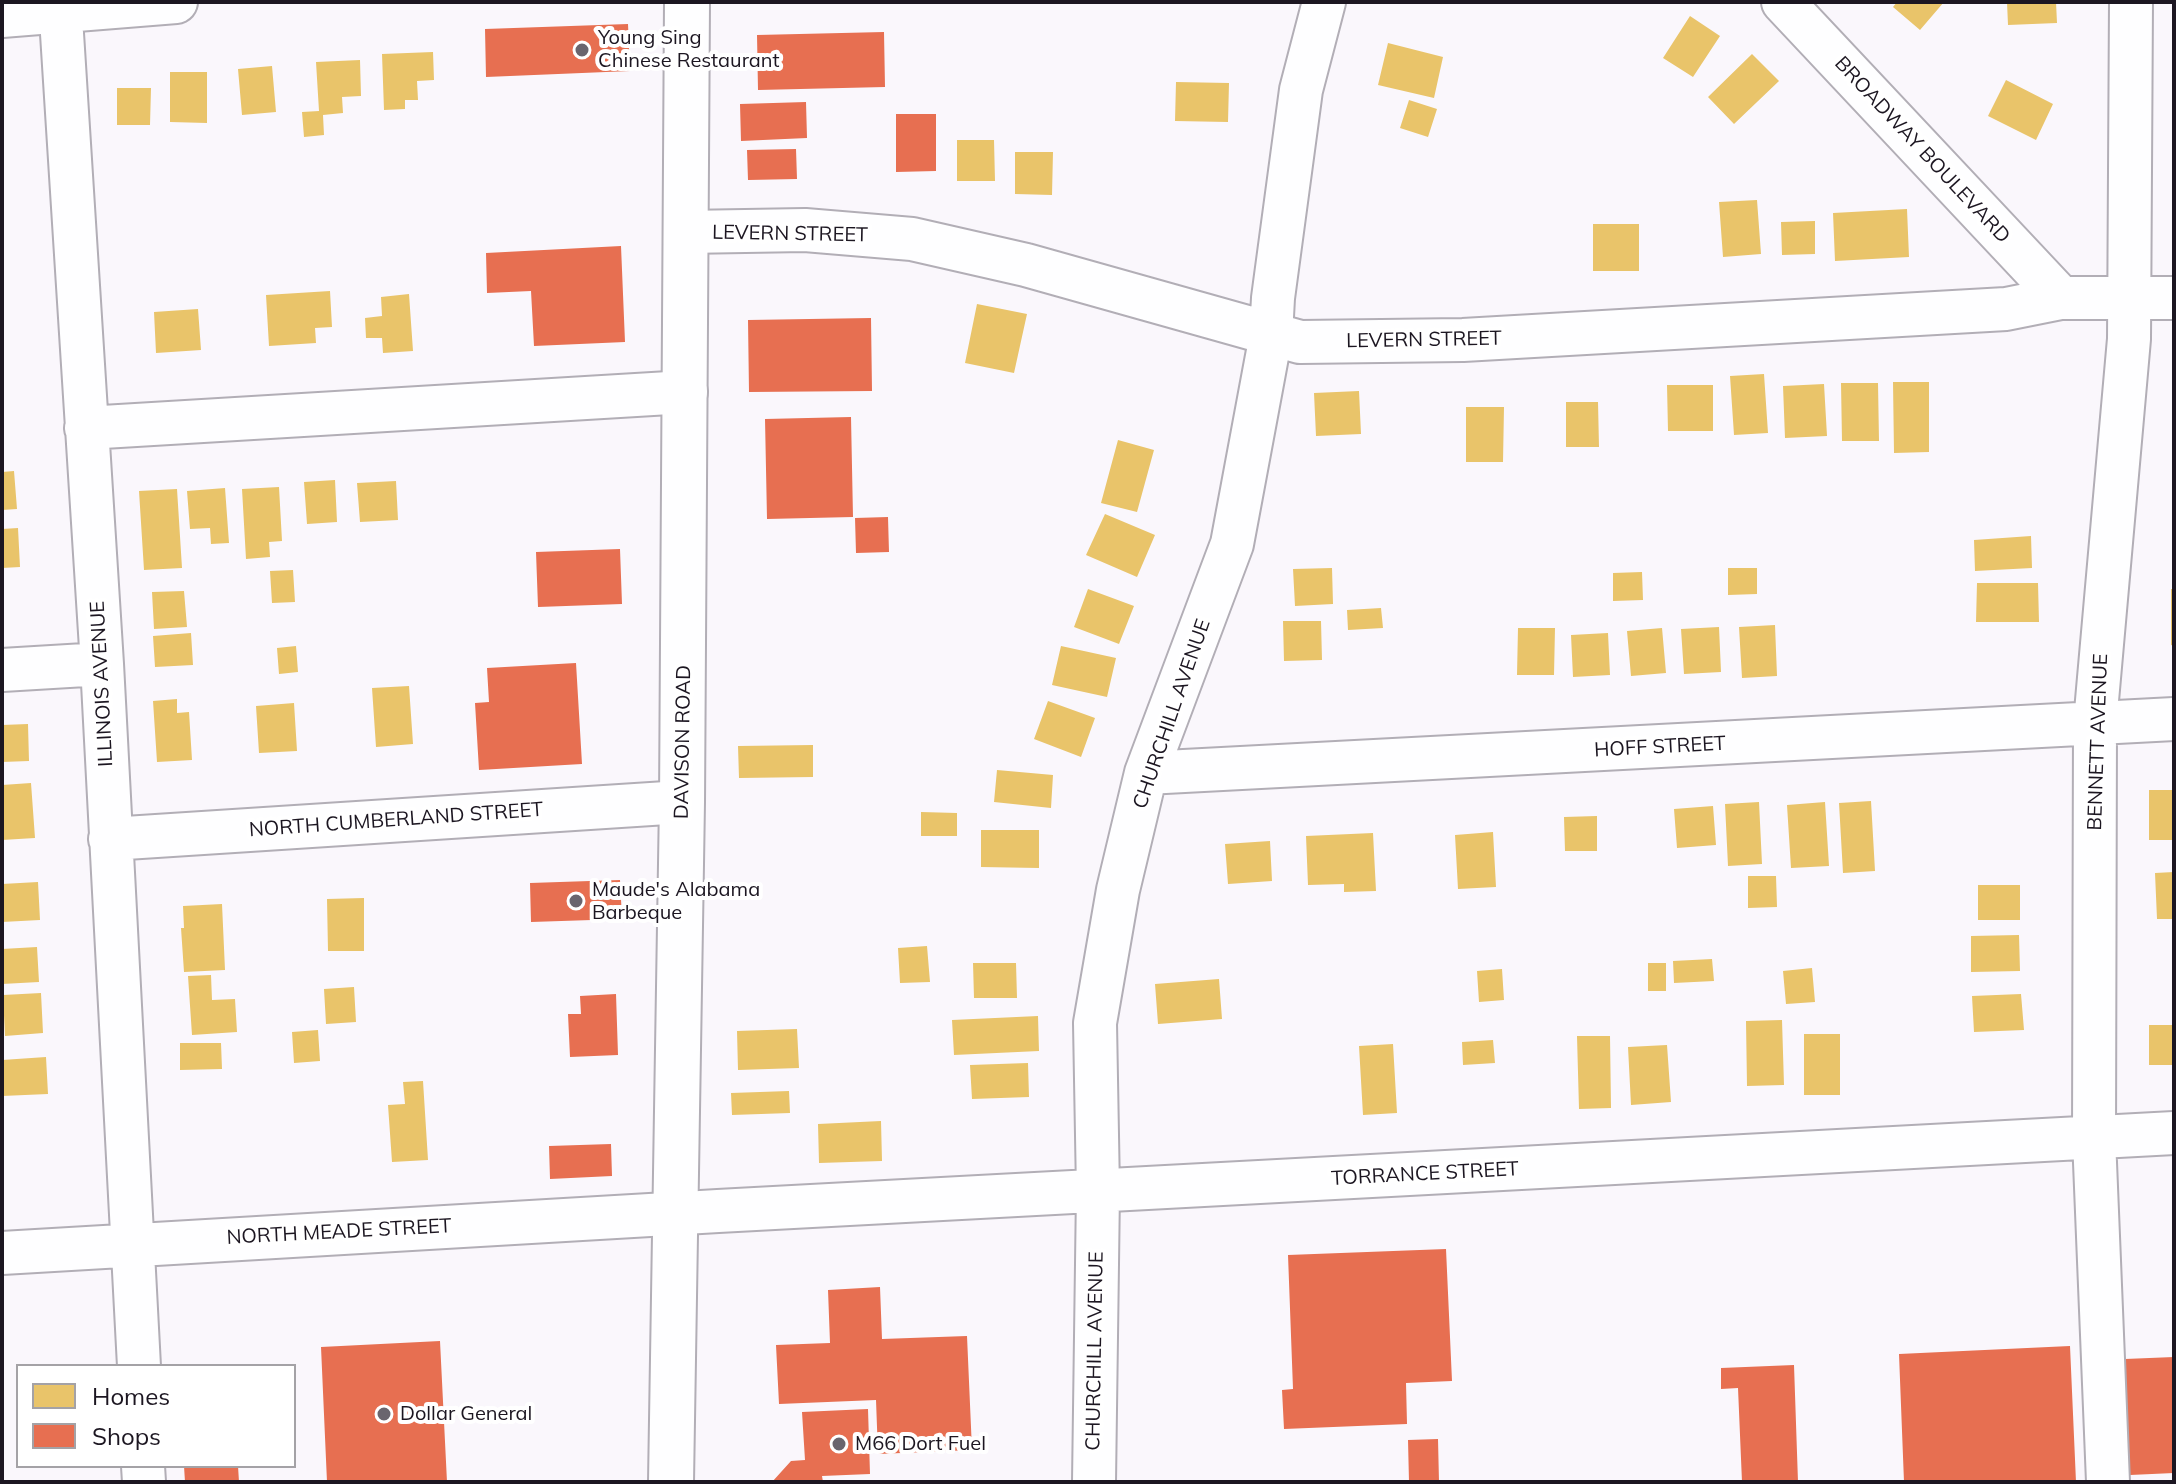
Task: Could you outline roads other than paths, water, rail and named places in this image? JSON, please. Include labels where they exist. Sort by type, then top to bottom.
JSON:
[{"type":"main road","name":"DAVISON ROAD","points":[[671,1482],[682,802],[687,2]]},
{"type":"street","points":[[2,16],[61,6],[176,2]]},
{"type":"street","name":"CHURCHILL AVENUE","points":[[1094,1482],[1098,1191],[1095,1023],[1118,890],[1146,773],[1232,544],[1271,335],[1273,298],[1301,90],[1324,2]]},
{"type":"street","name":"BROADWAY BOULEVARD","points":[[1783,2],[2061,298]]},
{"type":"street","name":"BENNETT AVENUE","points":[[2108,1482],[2094,1138],[2095,723],[2130,300],[2131,2]]},
{"type":"street","name":"ILLINOIS AVENUE","points":[[61,6],[102,664],[139,1364]]},
{"type":"street","name":"LEVERN STREET","points":[[685,232],[805,230],[912,239],[1026,265],[1300,342],[1463,340],[2006,309],[2061,298],[2174,298]]},
{"type":"street","points":[[86,428],[686,392]]},
{"type":"street","points":[[2,670],[102,664]]},
{"type":"street","name":"HOFF STREET","points":[[1146,773],[2174,719]]},
{"type":"street","name":"NORTH CUMBERLAND STREET","points":[[110,839],[682,802]]},
{"type":"street","name":"TORRANCE STREET","points":[[677,1213],[2174,1133]]},
{"type":"street","name":"NORTH MEADE STREET","points":[[2,1253],[677,1213]]},
{"type":"place","name":"Young Sing Chinese Restaurant","points":[[582,50]]},
{"type":"place","name":"Maude's Alabama Barbeque","points":[[576,901]]},
{"type":"place","name":"Dollar General","points":[[384,1414]]},
{"type":"place","name":"M66 Dort Fuel","points":[[839,1444]]}]
